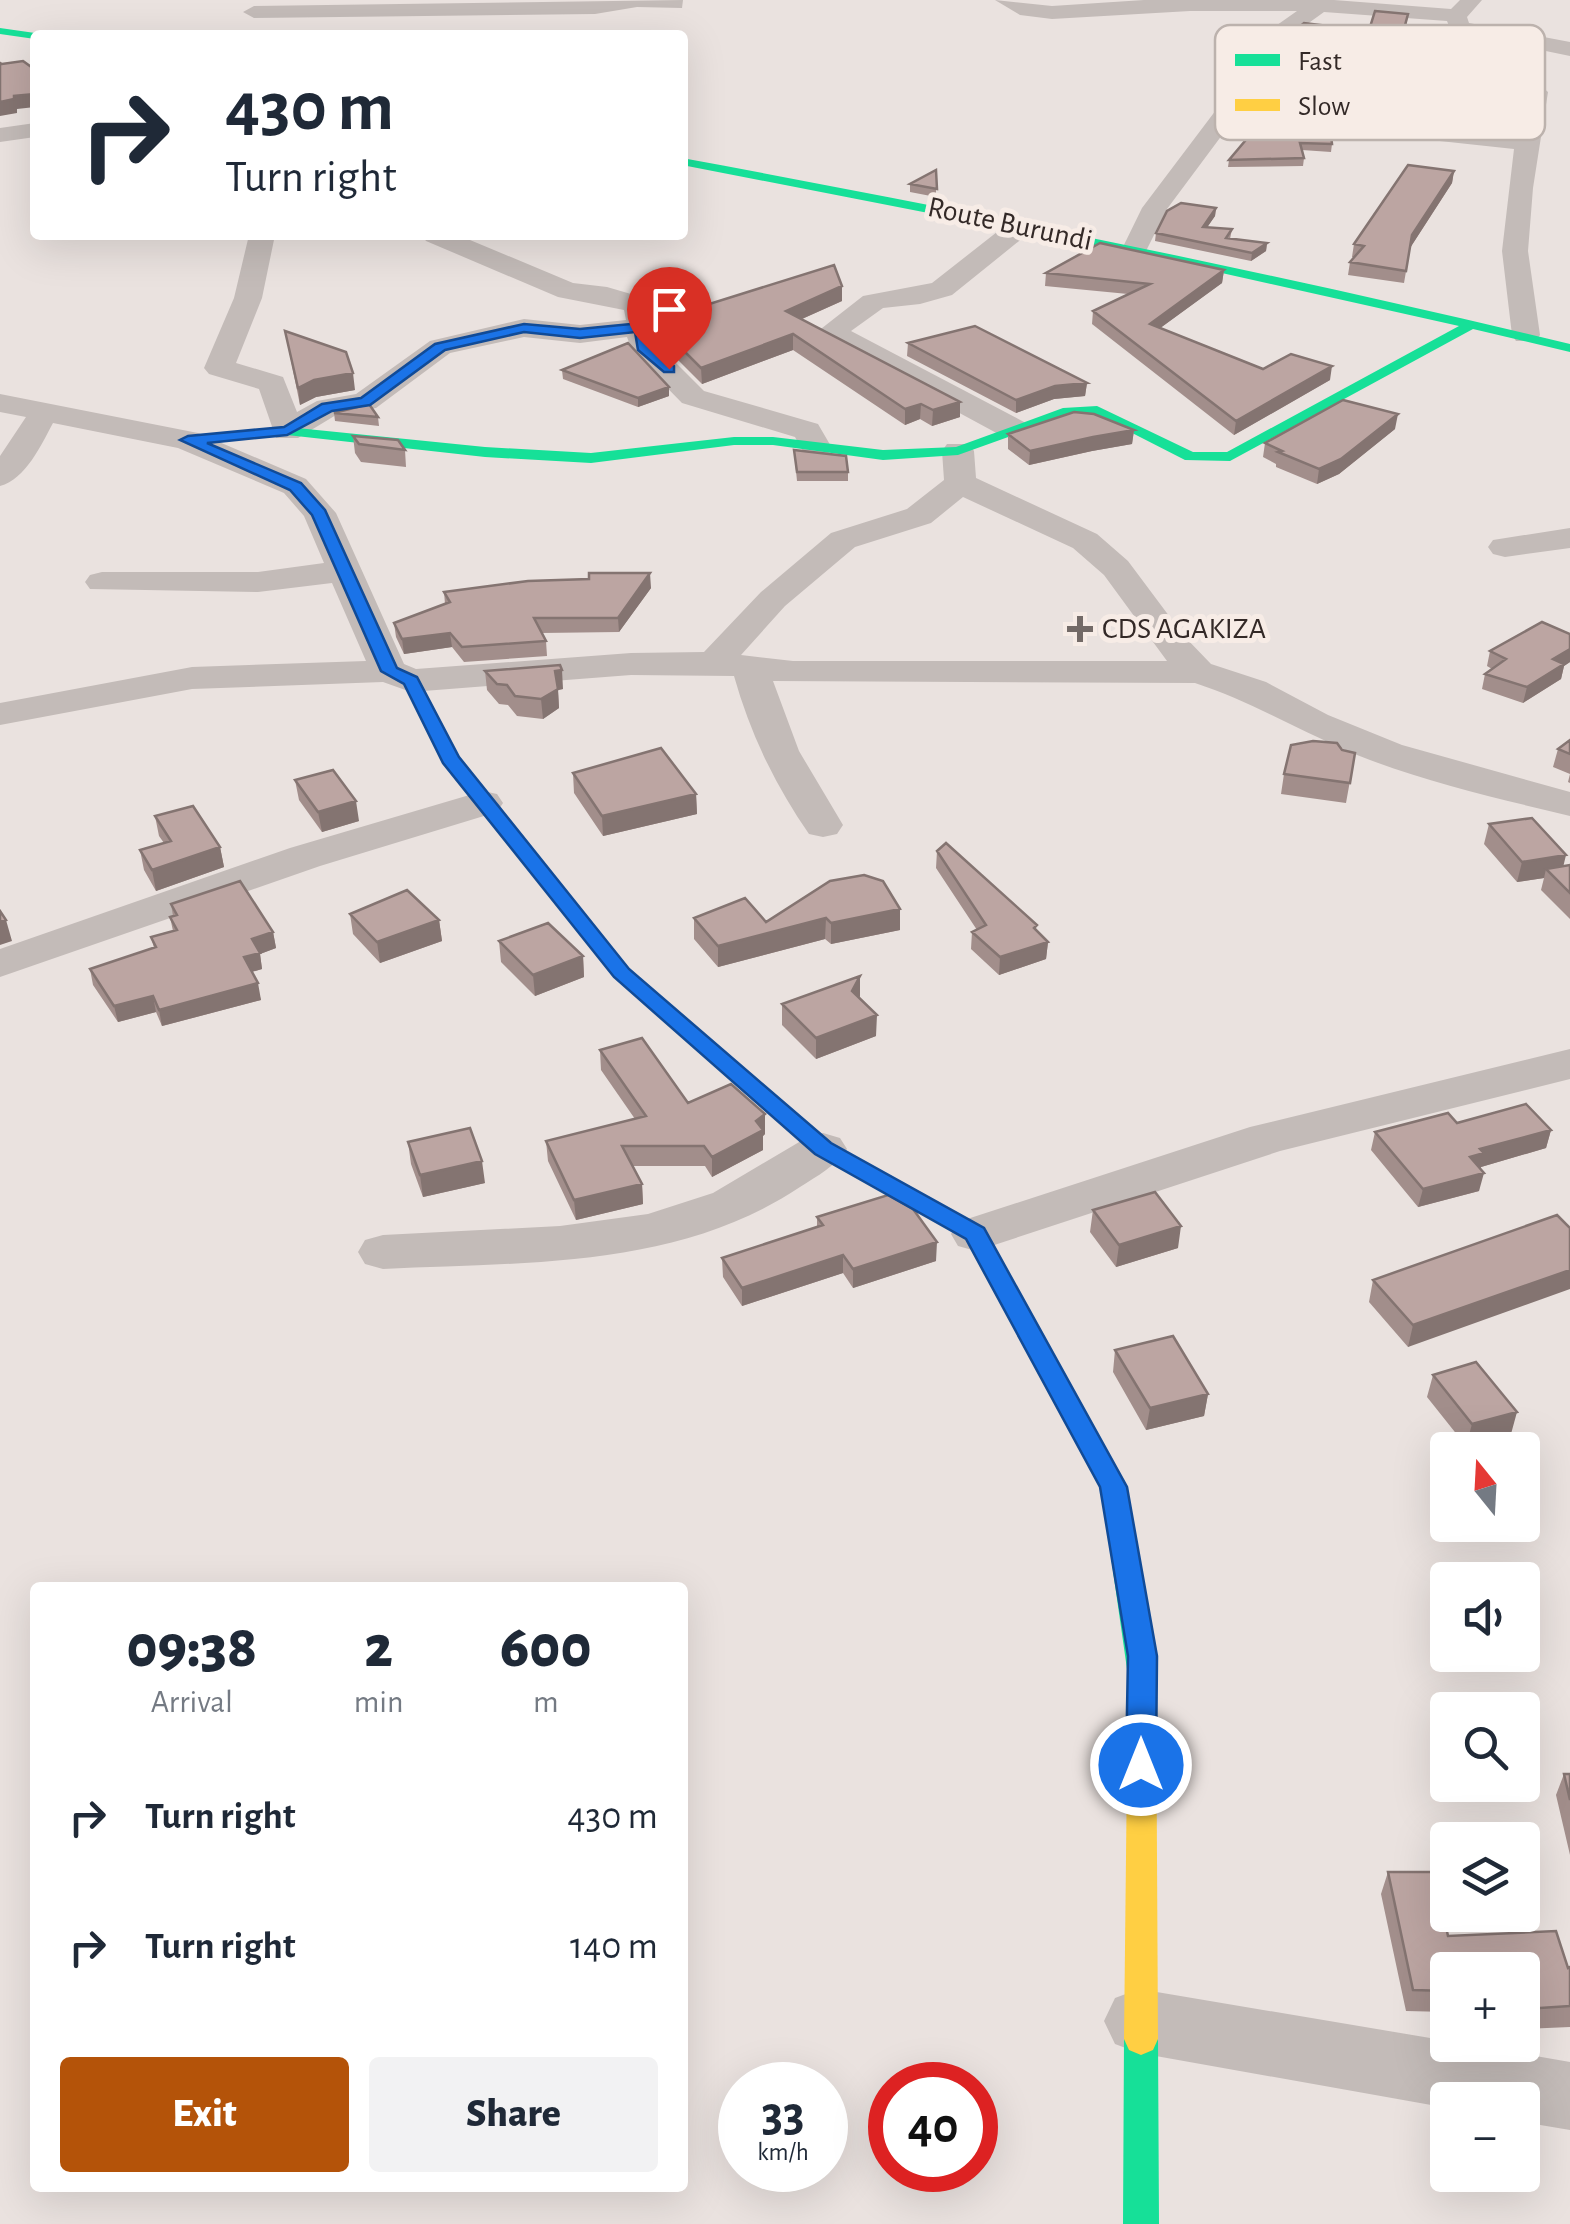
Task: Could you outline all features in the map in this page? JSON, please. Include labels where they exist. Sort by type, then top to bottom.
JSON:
[{"type":"street","points":[[1005,0],[1027,12],[1170,3],[1317,7],[1462,14],[1496,25]]},
{"type":"street","points":[[501,30],[637,1],[679,2]]},
{"type":"street","points":[[618,28],[679,2]]},
{"type":"street","points":[[1292,25],[1317,7]]},
{"type":"street","points":[[254,12],[594,8]]},
{"type":"street","points":[[0,32],[30,35]]},
{"type":"street","points":[[1545,41],[1570,49]]},
{"type":"street","points":[[1134,251],[1155,208],[1215,128]]},
{"type":"street","points":[[0,135],[30,131]]},
{"type":"street","points":[[1502,140],[1530,143]]},
{"type":"street","points":[[1526,335],[1515,251],[1520,188],[1530,140]]},
{"type":"street","name":"Route Burundi","points":[[688,162],[1134,251],[1474,323],[1570,348]]},
{"type":"street","points":[[1013,429],[831,332],[873,302],[894,296],[920,296],[942,288],[1020,227]]},
{"type":"street","points":[[261,240],[248,298],[219,368],[272,383],[287,431]]},
{"type":"street","points":[[447,240],[568,291],[607,295],[638,305],[643,347],[693,397],[807,430],[816,448]]},
{"type":"street","points":[[733,666],[773,600],[843,540],[918,516],[959,467],[1013,429],[1068,411],[1098,410],[1190,456],[1230,456],[1474,323]]},
{"type":"street","points":[[287,431],[328,407],[365,402],[440,347],[524,328],[580,334],[641,327]]},
{"type":"street","points":[[0,403],[188,440],[295,486],[319,514],[343,572],[450,759],[621,973],[823,1149],[976,1234],[1114,1487],[1142,1656],[1141,2224]]},
{"type":"street","points":[[0,476],[20,453],[45,410]]},
{"type":"street","points":[[188,440],[287,431],[485,452],[591,458],[734,441],[773,441],[959,467],[1084,541],[1116,568],[1172,644],[1198,672]]},
{"type":"street","points":[[1505,547],[1570,538]]},
{"type":"street","points":[[102,582],[258,582],[343,572]]},
{"type":"street","points":[[0,714],[192,678],[400,676],[631,664],[1198,672],[1253,690],[1315,723],[1388,753],[1570,804]]},
{"type":"street","points":[[733,666],[787,770],[823,825]]},
{"type":"street","points":[[0,964],[305,857],[483,803]]},
{"type":"street","points":[[976,1234],[1267,1138],[1570,1064]]},
{"type":"street","points":[[383,1252],[594,1238],[658,1228],[732,1204],[823,1149]]},
{"type":"street","points":[[1139,2021],[1570,2096]]},
{"type":"building","points":[[1375,11],[1408,14],[1405,25],[1371,25]]},
{"type":"building","points":[[23,61],[30,66],[30,94],[0,102],[2,64]]},
{"type":"building","points":[[1246,140],[1332,140],[1332,144],[1300,143],[1304,158],[1229,160]]},
{"type":"building","points":[[1408,165],[1454,171],[1412,235],[1406,271],[1350,262],[1364,246],[1354,244]]},
{"type":"building","points":[[936,170],[937,189],[910,184]]},
{"type":"building","points":[[1181,203],[1216,208],[1203,227],[1232,229],[1226,238],[1267,243],[1252,253],[1156,233],[1167,211]]},
{"type":"building","points":[[1100,243],[1224,270],[1150,324],[1263,369],[1291,354],[1332,366],[1236,421],[1093,311],[1150,284],[1046,273]]},
{"type":"building","points":[[834,265],[842,286],[786,311],[960,402],[933,410],[921,404],[905,409],[793,334],[701,368],[660,327],[658,320]]},
{"type":"building","points":[[975,326],[1087,383],[1055,386],[1016,400],[908,343]]},
{"type":"building","points":[[285,331],[346,352],[353,373],[314,380],[298,388]]},
{"type":"building","points":[[628,343],[669,387],[638,398],[562,370]]},
{"type":"building","points":[[1343,400],[1398,414],[1341,459],[1319,469],[1265,443]]},
{"type":"building","points":[[369,404],[378,417],[334,413]]},
{"type":"building","points":[[1074,412],[1094,414],[1134,430],[1030,451],[1008,434]]},
{"type":"building","points":[[353,436],[398,440],[405,450],[359,444]]},
{"type":"building","points":[[794,450],[846,456],[848,472],[797,472]]},
{"type":"building","points":[[589,573],[650,573],[618,618],[534,618],[546,641],[462,647],[450,633],[402,639],[394,623],[450,602],[444,592],[528,581],[589,579]]},
{"type":"building","points":[[1542,622],[1570,634],[1570,649],[1553,659],[1564,664],[1527,687],[1485,674],[1506,659],[1490,651]]},
{"type":"building","points":[[560,665],[562,670],[555,671],[558,689],[541,699],[515,696],[507,685],[497,684],[485,671]]},
{"type":"building","points":[[1570,740],[1570,754],[1558,749]]},
{"type":"building","points":[[1313,741],[1337,743],[1342,750],[1355,753],[1350,783],[1284,774],[1291,745]]},
{"type":"building","points":[[661,748],[696,794],[602,816],[573,773]]},
{"type":"building","points":[[333,770],[356,801],[318,812],[295,780]]},
{"type":"building","points":[[193,806],[220,847],[152,870],[140,850],[171,841],[155,816]]},
{"type":"building","points":[[1532,818],[1566,855],[1522,862],[1489,824]]},
{"type":"building","points":[[946,843],[1037,925],[1034,928],[1048,942],[1000,957],[972,932],[986,925],[937,851]]},
{"type":"building","points":[[1570,865],[1570,893],[1546,869]]},
{"type":"building","points":[[864,875],[883,881],[900,909],[831,923],[826,918],[718,946],[694,918],[745,898],[766,922],[830,881]]},
{"type":"building","points":[[240,881],[273,932],[252,939],[260,953],[244,957],[258,983],[159,1010],[153,996],[114,1006],[90,969],[156,947],[151,937],[177,930],[170,917],[177,915],[171,904]]},
{"type":"building","points":[[407,890],[439,920],[377,942],[350,914]]},
{"type":"building","points":[[548,923],[583,956],[533,975],[499,941]]},
{"type":"building","points":[[860,976],[852,991],[877,1015],[816,1038],[782,1004]]},
{"type":"building","points":[[642,1038],[688,1103],[731,1084],[765,1114],[756,1121],[763,1130],[712,1157],[704,1146],[622,1146],[642,1184],[574,1200],[546,1141],[646,1116],[600,1050]]},
{"type":"building","points":[[1526,1104],[1551,1130],[1480,1149],[1484,1153],[1470,1157],[1484,1173],[1423,1189],[1375,1132],[1448,1113],[1457,1123]]},
{"type":"building","points":[[470,1128],[482,1161],[420,1175],[408,1142]]},
{"type":"building","points":[[1155,1192],[1181,1226],[1119,1245],[1093,1210]]},
{"type":"building","points":[[888,1195],[913,1209],[937,1242],[853,1269],[843,1255],[742,1288],[722,1258],[823,1225],[817,1217]]},
{"type":"building","points":[[1557,1215],[1570,1228],[1570,1270],[1413,1325],[1373,1280]]},
{"type":"building","points":[[1173,1336],[1208,1394],[1150,1408],[1115,1350]]},
{"type":"building","points":[[1476,1362],[1517,1412],[1472,1424],[1433,1375]]},
{"type":"building","points":[[1564,1774],[1570,1774],[1570,1800]]},
{"type":"building","points":[[1388,1872],[1430,1872],[1430,1932],[1447,1932],[1448,1936],[1556,1931],[1570,1967],[1570,2006],[1540,2008],[1540,1952],[1430,1952],[1430,1990],[1413,1990]]},
{"type":"traffic: fast","points":[[0,31],[30,35]]},
{"type":"traffic: fast","points":[[688,162],[1128,248],[1570,348]]},
{"type":"traffic: fast","points":[[187,440],[287,431],[485,452],[591,458],[734,441],[773,441],[883,455],[958,451],[1068,411],[1097,410],[1190,457],[1230,456],[1474,323]]},
{"type":"traffic: fast","points":[[411,681],[450,759],[621,973],[823,1149],[976,1234],[1114,1487],[1142,1676]]},
{"type":"traffic: fast","points":[[1141,2039],[1141,2224]]},
{"type":"traffic: slow","points":[[1141,2039],[1142,1676]]},
{"type":"place","name":"CDS AGAKIZA","points":[[1080,629]]},
{"type":"route","points":[[669,369],[643,347],[641,327],[580,334],[524,328],[440,347],[365,402],[328,407],[287,431],[188,440],[295,486],[319,514],[390,671],[411,680],[450,759],[621,973],[823,1149],[976,1234],[1114,1487],[1142,1656],[1141,1765]]}]
